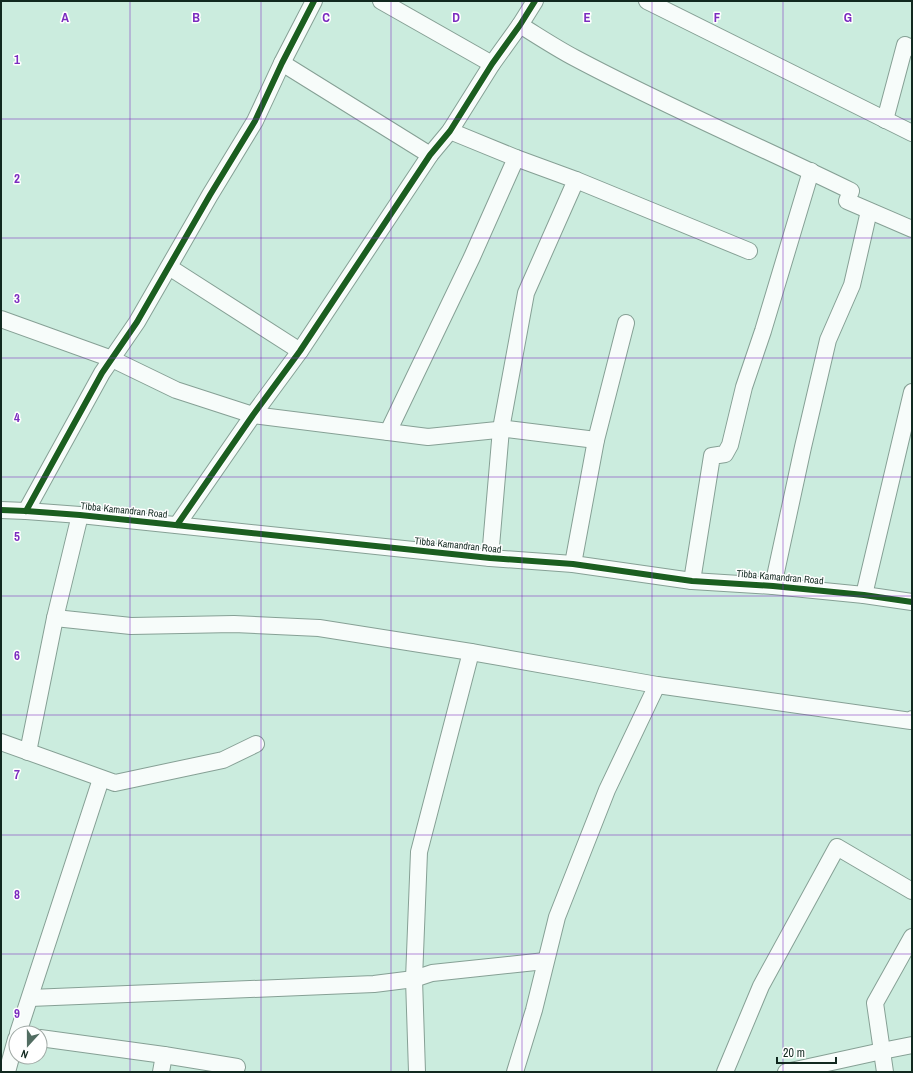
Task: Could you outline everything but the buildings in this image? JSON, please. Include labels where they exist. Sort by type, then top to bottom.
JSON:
[{"type":"street","points":[[26,511],[102,373],[137,322],[210,195],[255,121],[282,63],[314,1]]},
{"type":"street","points":[[381,1],[492,64]]},
{"type":"street","points":[[176,525],[253,415],[300,352],[430,155],[450,131],[492,64],[535,1]]},
{"type":"street","points":[[647,1],[912,133]]},
{"type":"street","points":[[520,25],[574,58],[669,105],[851,191],[848,201],[912,229]]},
{"type":"street","points":[[885,120],[905,45],[912,48]]},
{"type":"street","points":[[282,63],[430,155]]},
{"type":"street","points":[[450,131],[516,158],[576,180],[750,251]]},
{"type":"street","points":[[388,432],[472,257],[516,158]]},
{"type":"street","points":[[692,580],[712,456],[725,454],[730,445],[744,387],[763,331],[810,171]]},
{"type":"street","points":[[490,558],[501,429],[526,293],[576,180]]},
{"type":"street","points":[[773,586],[828,340],[852,285],[869,211]]},
{"type":"street","points":[[169,267],[300,352]]},
{"type":"street","points":[[1,319],[112,360],[176,390],[253,415],[428,438],[507,429],[596,440]]},
{"type":"street","points":[[573,564],[596,440],[626,323]]},
{"type":"street","points":[[864,595],[912,392]]},
{"type":"street","name":"Tibba Kamandran Road","points":[[1,510],[80,515],[490,558],[573,564],[692,580],[864,595],[912,602]]},
{"type":"street","points":[[28,752],[55,618],[80,515]]},
{"type":"street","points":[[55,618],[131,626],[234,624],[318,628],[471,652],[657,684],[912,720]]},
{"type":"street","points":[[417,1072],[414,979],[419,852],[471,652]]},
{"type":"street","points":[[515,1072],[534,1010],[557,917],[607,790],[657,684]]},
{"type":"street","points":[[1,742],[115,783],[223,760],[256,744]]},
{"type":"street","points":[[21,1025],[101,779]]},
{"type":"street","points":[[725,1072],[761,986],[837,847],[912,891]]},
{"type":"street","points":[[886,1072],[875,1003],[912,937]]},
{"type":"street","points":[[30,998],[366,984],[414,979],[432,973],[545,961]]},
{"type":"street","points":[[48,1039],[164,1054],[237,1067]]},
{"type":"street","points":[[786,1072],[912,1045]]},
{"type":"street","points":[[161,1072],[164,1054]]},
{"type":"cycle path","points":[[26,511],[102,373],[137,322],[210,195],[255,121],[282,63],[314,1]]},
{"type":"cycle path","points":[[177,525],[253,415],[300,351],[430,155],[450,131],[492,64],[535,1]]},
{"type":"cycle path","points":[[1,510],[80,515],[490,558],[573,564],[692,581],[773,586],[864,595],[912,602]]}]
